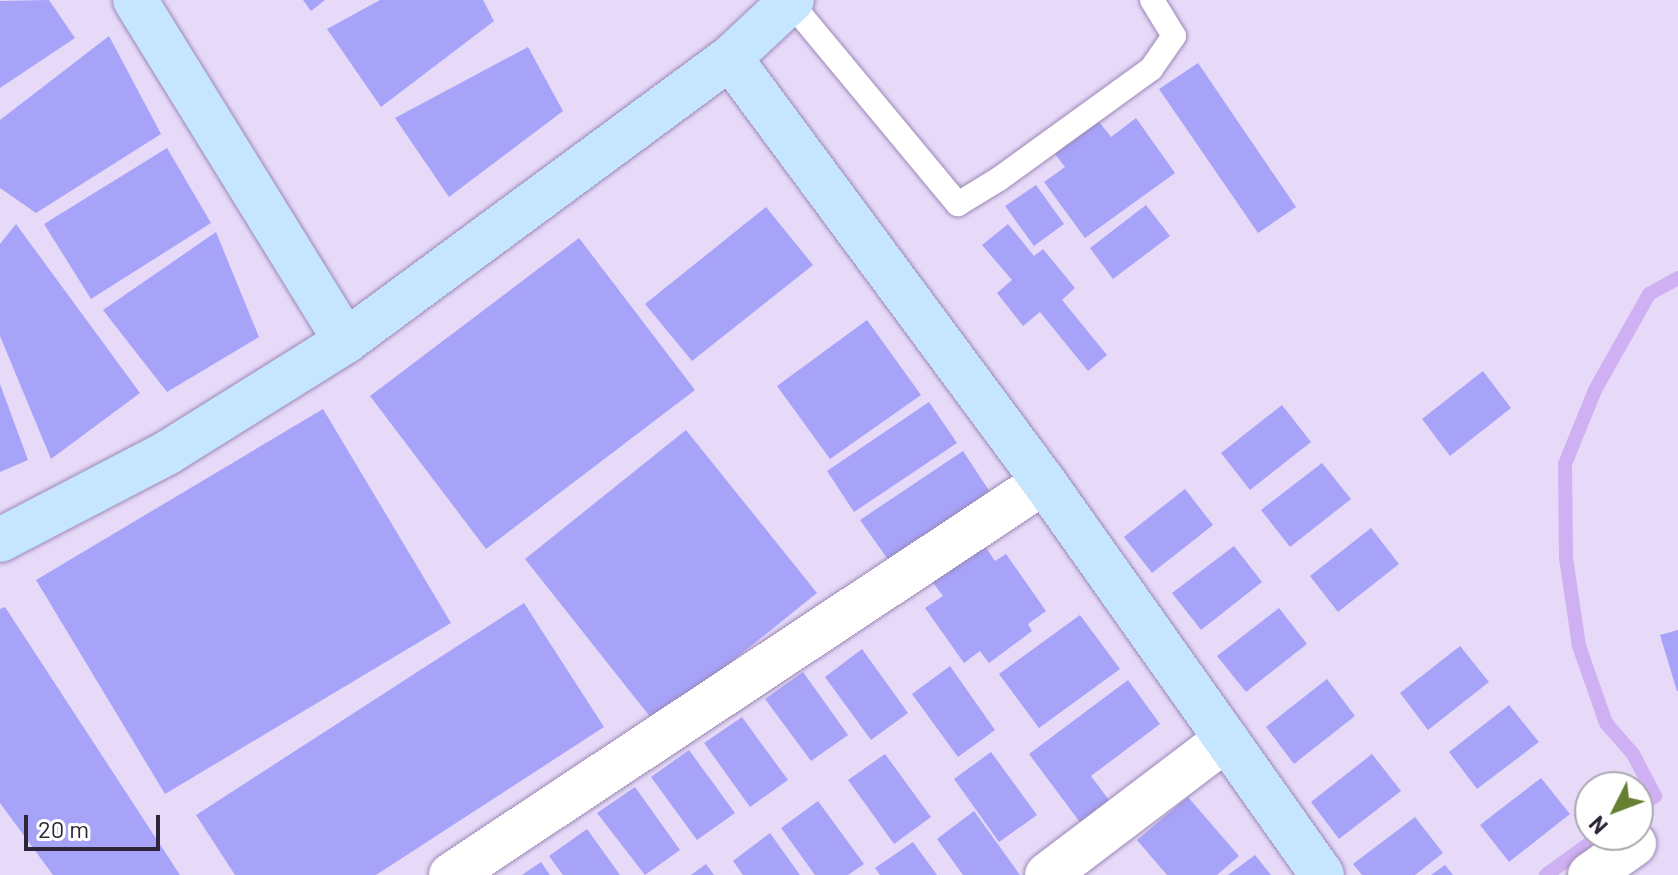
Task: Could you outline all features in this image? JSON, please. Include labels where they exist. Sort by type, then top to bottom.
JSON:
[{"type":"street","points":[[135,0],[346,341]]},
{"type":"street","points":[[0,540],[167,453],[346,341],[730,58],[791,1]]},
{"type":"street","points":[[730,58],[1044,482],[1322,875]]},
{"type":"street","points":[[451,875],[1044,482]]},
{"type":"street","points":[[1047,875],[1226,739]]},
{"type":"street","points":[[1590,875],[1624,851]]},
{"type":"lane","points":[[791,1],[958,204],[999,179],[1151,69],[1174,36],[1152,0]]},
{"type":"building","points":[[49,0],[75,38],[0,88],[0,1]]},
{"type":"building","points":[[303,0],[325,0],[311,11]]},
{"type":"building","points":[[380,0],[483,0],[494,21],[381,107],[327,29]]},
{"type":"building","points":[[109,36],[161,134],[36,213],[0,188],[0,120]]},
{"type":"building","points":[[528,47],[563,111],[449,197],[395,118]]},
{"type":"building","points":[[1198,63],[1296,207],[1258,233],[1159,89]]},
{"type":"building","points":[[1096,118],[1111,137],[1136,118],[1175,173],[1085,238],[1044,182],[1065,167],[1052,150]]},
{"type":"building","points":[[167,148],[211,223],[91,299],[44,224]]},
{"type":"building","points":[[1036,185],[1064,224],[1034,246],[1005,206]]},
{"type":"building","points":[[1146,205],[1170,236],[1113,279],[1090,248]]},
{"type":"building","points":[[766,207],[813,265],[692,361],[645,304]]},
{"type":"building","points":[[16,224],[140,393],[51,459],[0,336],[0,244]]},
{"type":"building","points":[[1008,224],[1034,256],[1043,249],[1075,288],[1062,300],[1107,355],[1088,371],[1040,312],[1023,326],[997,293],[1012,280],[982,245]]},
{"type":"building","points":[[216,232],[259,337],[167,392],[103,310]]},
{"type":"building","points":[[579,238],[695,390],[486,549],[370,396]]},
{"type":"building","points":[[867,320],[921,395],[830,459],[777,386]]},
{"type":"building","points":[[1483,371],[1511,408],[1450,456],[1422,419]]},
{"type":"building","points":[[0,384],[28,460],[0,472]]},
{"type":"building","points":[[929,402],[957,443],[854,512],[827,471]]},
{"type":"building","points":[[1282,405],[1311,442],[1250,490],[1221,453]]},
{"type":"building","points":[[323,409],[451,623],[165,794],[36,580]]},
{"type":"building","points":[[686,430],[817,593],[655,723],[525,559]]},
{"type":"building","points":[[963,451],[990,492],[889,561],[860,520]]},
{"type":"building","points":[[1322,463],[1351,499],[1290,547],[1261,510]]},
{"type":"building","points":[[1185,489],[1213,525],[1152,573],[1124,537]]},
{"type":"building","points":[[1371,528],[1399,564],[1338,612],[1310,576]]},
{"type":"building","points":[[983,543],[995,561],[1006,554],[1046,611],[1028,624],[1032,631],[989,663],[980,651],[964,663],[925,608],[943,596],[931,580]]},
{"type":"building","points":[[1234,546],[1262,582],[1201,630],[1172,593]]},
{"type":"building","points":[[524,603],[604,727],[376,875],[235,875],[196,815]]},
{"type":"building","points":[[5,607],[180,875],[53,875],[0,803],[0,609]]},
{"type":"building","points":[[1279,608],[1307,644],[1246,692],[1217,656]]},
{"type":"building","points":[[1080,615],[1120,669],[1039,728],[999,674]]},
{"type":"building","points":[[1678,630],[1678,691],[1677,691],[1660,635]]},
{"type":"building","points":[[1460,646],[1489,682],[1428,730],[1400,693]]},
{"type":"building","points":[[862,649],[908,713],[871,740],[825,677]]},
{"type":"building","points":[[950,666],[995,730],[958,757],[912,694]]},
{"type":"building","points":[[803,672],[848,735],[811,761],[765,699]]},
{"type":"building","points":[[1327,679],[1355,716],[1294,764],[1266,727]]},
{"type":"building","points":[[1128,680],[1160,724],[1091,776],[1114,807],[1085,829],[1029,754]]},
{"type":"building","points":[[1509,705],[1539,742],[1477,789],[1449,752]]},
{"type":"building","points":[[742,717],[788,780],[750,807],[704,743]]},
{"type":"building","points":[[689,750],[735,813],[697,840],[651,777]]},
{"type":"building","points":[[991,752],[1037,815],[999,842],[954,779]]},
{"type":"building","points":[[885,754],[931,817],[894,844],[848,780]]},
{"type":"building","points":[[1372,754],[1401,791],[1339,839],[1311,802]]},
{"type":"building","points":[[1541,778],[1570,814],[1509,862],[1480,825]]},
{"type":"building","points":[[635,787],[680,850],[645,875],[597,813]]},
{"type":"building","points":[[1188,797],[1239,856],[1217,875],[1167,875],[1137,840]]},
{"type":"building","points":[[818,801],[864,864],[848,875],[815,875],[781,828]]},
{"type":"building","points":[[974,811],[1020,875],[963,875],[937,839]]},
{"type":"building","points":[[1415,817],[1443,853],[1415,875],[1362,875],[1353,864]]},
{"type":"building","points":[[587,829],[620,875],[563,875],[549,856]]},
{"type":"building","points":[[770,833],[800,875],[743,875],[733,861]]},
{"type":"building","points":[[913,842],[937,875],[880,875],[875,868]]},
{"type":"building","points":[[1255,855],[1271,875],[1228,875]]},
{"type":"building","points":[[541,862],[550,875],[522,875]]},
{"type":"building","points":[[706,864],[714,875],[691,875]]},
{"type":"building","points":[[1445,865],[1453,875],[1431,875]]},
{"type":"waterway","points":[[1642,771],[1633,754],[1606,723],[1579,646],[1566,558],[1565,464],[1595,390],[1649,294],[1678,278]]},
{"type":"waterway","points":[[1546,875],[1579,851]]}]
